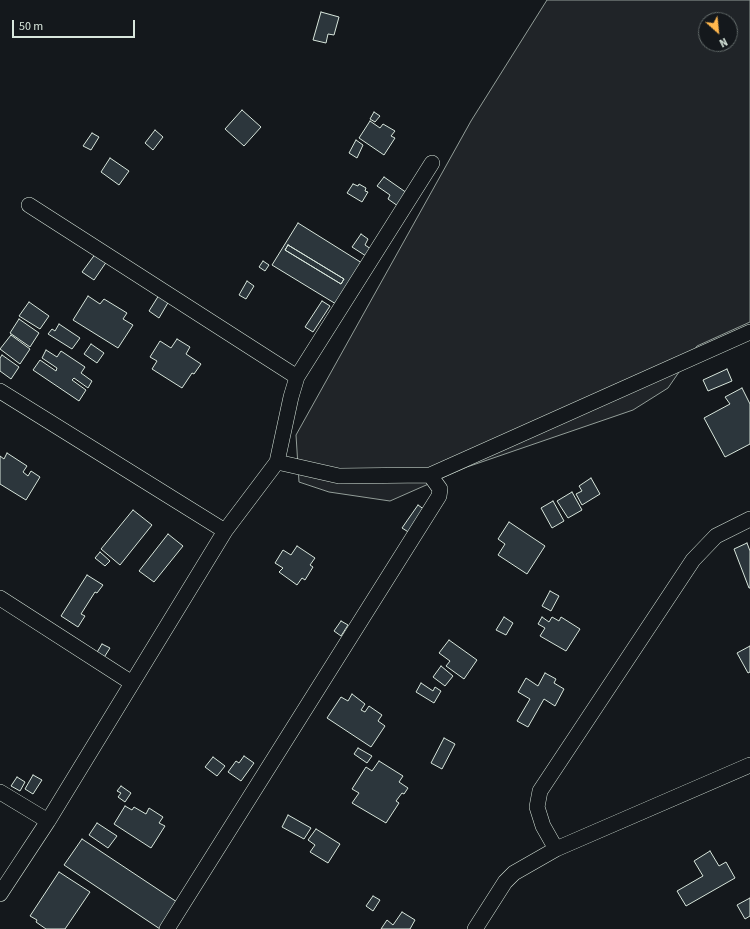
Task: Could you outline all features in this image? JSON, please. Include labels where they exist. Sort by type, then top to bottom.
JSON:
[{"type":"street","points":[[0,894],[48,821],[225,531],[277,462],[290,397],[298,377],[432,163]]},
{"type":"street","points":[[29,205],[298,377]]},
{"type":"street","points":[[277,462],[339,476],[430,474],[750,332]]},
{"type":"street","points":[[0,391],[225,531]]},
{"type":"street","points":[[167,929],[439,496],[440,488],[430,474]]},
{"type":"street","points":[[556,849],[542,826],[537,807],[540,791],[693,560],[716,536],[750,519]]},
{"type":"street","points":[[0,598],[132,683]]},
{"type":"street","points":[[475,929],[505,882],[514,874],[556,849],[750,765]]},
{"type":"street","points":[[0,792],[48,821]]},
{"type":"shaded area","points":[[547,0],[750,0],[750,322],[697,346],[668,388],[633,410],[467,467],[390,501],[329,492],[299,482],[296,435],[471,121]]},
{"type":"building","points":[[321,12],[339,17],[334,35],[328,34],[326,43],[313,40]]},
{"type":"building","points":[[242,110],[261,127],[244,146],[225,129]]},
{"type":"building","points":[[374,112],[380,116],[375,122],[370,119]]},
{"type":"building","points":[[370,121],[380,128],[383,124],[395,131],[391,136],[395,138],[384,155],[359,138]]},
{"type":"building","points":[[155,130],[163,137],[153,150],[145,143]]},
{"type":"building","points":[[92,133],[99,137],[91,150],[83,146]]},
{"type":"building","points":[[356,140],[363,145],[357,158],[349,153]]},
{"type":"building","points":[[110,158],[129,171],[119,185],[101,172]]},
{"type":"building","points":[[384,177],[407,193],[398,206],[388,199],[390,195],[377,186]]},
{"type":"building","points":[[353,184],[358,186],[359,184],[366,188],[365,191],[368,192],[362,202],[347,193]]},
{"type":"building","points":[[298,223],[362,263],[336,304],[272,265]],"holes":[[[288,245],[344,279],[341,284],[285,250]]]},
{"type":"building","points":[[361,234],[368,239],[365,245],[371,249],[366,256],[352,247]]},
{"type":"building","points":[[288,245],[344,279],[341,284],[285,250]]},
{"type":"building","points":[[96,253],[107,261],[94,280],[82,272]]},
{"type":"building","points":[[263,261],[269,265],[265,271],[259,267]]},
{"type":"building","points":[[247,281],[254,286],[246,299],[239,295]]},
{"type":"building","points":[[159,295],[169,301],[159,318],[149,311]]},
{"type":"building","points":[[88,296],[100,304],[104,299],[127,313],[123,319],[133,325],[118,348],[73,320]]},
{"type":"building","points":[[322,301],[330,306],[313,332],[305,327]]},
{"type":"building","points":[[29,302],[49,316],[40,329],[19,316]]},
{"type":"building","points":[[19,319],[39,333],[30,347],[10,333]]},
{"type":"building","points":[[59,324],[80,338],[72,349],[48,334],[52,329],[55,331]]},
{"type":"building","points":[[11,335],[30,349],[20,364],[0,349]]},
{"type":"building","points":[[177,339],[190,347],[186,354],[201,364],[194,374],[192,373],[182,388],[152,369],[157,361],[150,357],[160,341],[171,348]]},
{"type":"building","points":[[91,344],[104,353],[97,363],[84,354]]},
{"type":"building","points":[[46,350],[57,357],[61,351],[85,367],[81,373],[92,381],[88,388],[74,378],[72,380],[86,390],[79,401],[33,370],[40,360],[56,371],[57,368],[42,358]]},
{"type":"building","points":[[2,355],[19,367],[11,379],[0,371],[0,358]]},
{"type":"building","points":[[727,369],[732,381],[708,391],[703,380]]},
{"type":"building","points":[[742,388],[750,404],[750,444],[725,457],[704,418],[730,404],[725,397]]},
{"type":"building","points":[[7,453],[27,466],[23,472],[28,476],[31,471],[40,477],[26,500],[0,484],[0,456],[4,459]]},
{"type":"building","points":[[591,478],[600,494],[582,505],[576,494],[582,491],[579,486]]},
{"type":"building","points":[[572,492],[582,510],[568,518],[557,501]]},
{"type":"building","points":[[553,501],[564,521],[552,528],[541,508]]},
{"type":"building","points":[[418,505],[425,510],[410,533],[402,528]]},
{"type":"building","points":[[133,510],[152,525],[120,565],[101,549]]},
{"type":"building","points":[[509,522],[545,546],[527,574],[498,555],[505,544],[498,539]]},
{"type":"building","points":[[168,534],[183,546],[154,582],[139,571]]},
{"type":"building","points":[[747,543],[750,551],[750,588],[734,549]]},
{"type":"building","points":[[297,546],[315,558],[310,565],[313,567],[305,580],[302,578],[297,585],[279,572],[283,568],[275,563],[283,550],[291,555]]},
{"type":"building","points":[[100,552],[110,561],[105,566],[95,558]]},
{"type":"building","points":[[87,575],[103,585],[97,593],[95,592],[81,614],[85,616],[78,627],[61,616]]},
{"type":"building","points":[[550,591],[559,596],[551,611],[542,606]]},
{"type":"building","points":[[504,617],[513,623],[506,635],[496,630]]},
{"type":"building","points":[[542,617],[549,622],[552,617],[559,621],[561,617],[580,629],[566,651],[540,636],[545,628],[538,624]]},
{"type":"building","points":[[341,621],[348,625],[341,636],[334,631]]},
{"type":"building","points":[[449,640],[477,660],[464,679],[446,666],[450,661],[439,653]]},
{"type":"building","points":[[102,644],[110,648],[103,659],[96,654]]},
{"type":"building","points":[[750,646],[750,672],[748,673],[737,653]]},
{"type":"building","points":[[441,666],[453,676],[445,686],[433,677]]},
{"type":"building","points":[[545,673],[556,679],[554,683],[564,689],[555,706],[544,699],[528,727],[517,721],[530,699],[518,692],[526,678],[538,686]]},
{"type":"building","points":[[421,683],[433,691],[435,687],[441,691],[434,703],[416,692]]},
{"type":"building","points":[[352,694],[365,704],[361,710],[365,712],[369,706],[382,715],[378,721],[385,726],[371,747],[327,718],[341,697],[348,701]]},
{"type":"building","points":[[444,738],[455,744],[442,769],[431,763]]},
{"type":"building","points":[[358,748],[372,756],[367,763],[354,754]]},
{"type":"building","points":[[244,756],[254,763],[241,781],[228,772],[236,761],[239,763]]},
{"type":"building","points":[[213,757],[225,766],[217,776],[205,767]]},
{"type":"building","points":[[379,761],[403,776],[399,782],[408,788],[396,801],[399,803],[386,823],[352,803],[359,793],[352,789],[366,767],[372,771]]},
{"type":"building","points":[[33,775],[42,780],[33,794],[25,789]]},
{"type":"building","points":[[17,777],[25,782],[20,791],[11,786]]},
{"type":"building","points":[[121,786],[131,793],[125,802],[118,797],[121,793],[117,791]]},
{"type":"building","points":[[125,806],[132,810],[134,807],[146,814],[149,808],[163,817],[159,823],[165,826],[151,848],[114,824]]},
{"type":"building","points":[[288,815],[311,828],[304,839],[282,827]]},
{"type":"building","points":[[97,823],[117,836],[108,848],[89,835]]},
{"type":"building","points":[[316,829],[340,844],[328,863],[310,852],[315,845],[308,840]]},
{"type":"building","points":[[82,839],[177,902],[160,929],[64,865]]},
{"type":"building","points":[[710,851],[719,866],[726,862],[735,878],[686,906],[677,891],[703,876],[694,861]]},
{"type":"building","points":[[59,872],[90,892],[65,929],[46,929],[36,922],[37,920],[30,916]]},
{"type":"building","points":[[373,896],[380,900],[373,911],[366,906]]},
{"type":"building","points":[[750,898],[750,916],[745,919],[737,905]]},
{"type":"building","points":[[402,912],[415,920],[410,929],[381,929],[387,920],[393,925]]}]
